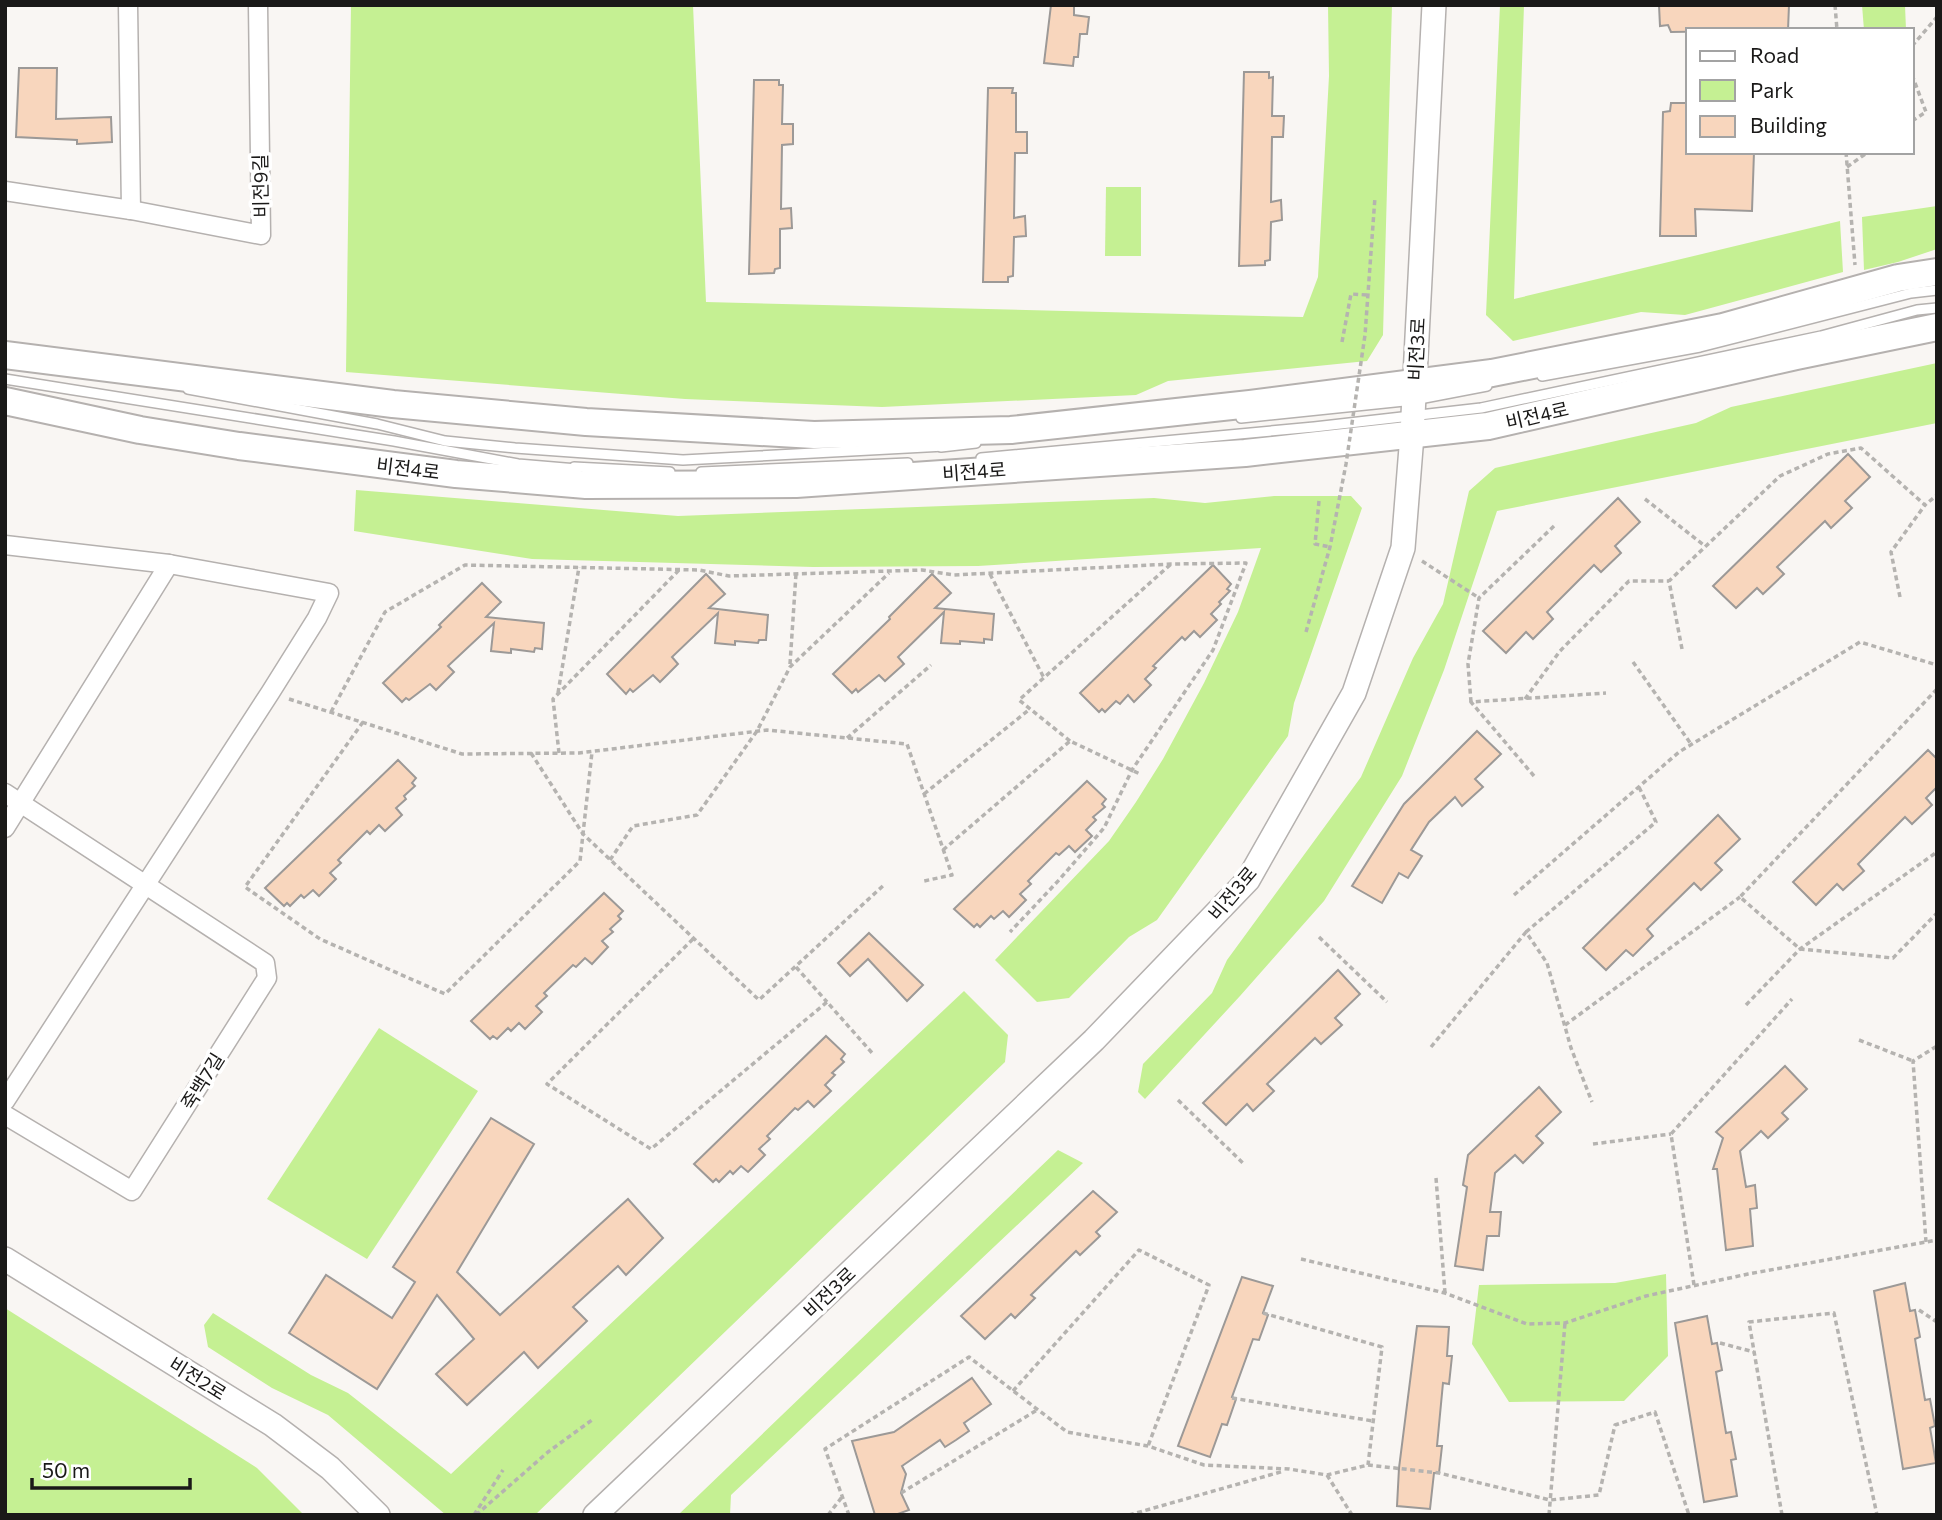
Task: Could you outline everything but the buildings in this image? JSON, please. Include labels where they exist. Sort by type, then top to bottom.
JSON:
[{"type":"main road","name":"비전4로","points":[[5,401],[140,430],[239,446],[456,474],[586,485],[796,484],[1245,453],[1413,408],[1492,373],[1723,327],[1898,278],[1937,272]]},
{"type":"main road","name":"비전4로","points":[[5,355],[393,404],[586,422],[814,435],[1010,435],[1250,404],[1413,408],[1488,426],[1937,327]]},
{"type":"street","points":[[128,5],[131,210]]},
{"type":"street","name":"비전9길","points":[[5,191],[131,210],[261,234],[258,5]]},
{"type":"street","name":"비전3로","points":[[595,1515],[1094,1040],[1248,880],[1354,693],[1403,548],[1434,5]]},
{"type":"street","points":[[5,545],[169,564],[329,593],[317,618],[270,693],[5,1101]]},
{"type":"street","points":[[5,828],[169,564]]},
{"type":"street","points":[[5,793],[148,884]]},
{"type":"street","name":"죽백7길","points":[[5,1115],[132,1191],[260,990],[267,978],[265,963],[148,884]]},
{"type":"street","name":"비전2로","points":[[5,1259],[273,1425],[330,1468],[378,1515]]},
{"type":"lane","points":[[1537,377],[1700,347],[1911,293],[1937,290]]},
{"type":"lane","points":[[1226,419],[1494,405],[1821,336],[1917,310],[1937,308]]},
{"type":"lane","points":[[136,372],[198,393]]},
{"type":"lane","points":[[5,379],[330,430],[518,464],[680,472]]},
{"type":"lane","points":[[968,460],[1314,428],[1413,408],[1496,385]]},
{"type":"lane","points":[[184,391],[377,424],[444,441],[683,460],[982,443]]},
{"type":"lane","points":[[942,447],[1010,435],[1050,436]]},
{"type":"lane","points":[[694,472],[913,463]]},
{"type":"lane","points":[[574,467],[628,485]]},
{"type":"path","points":[[1835,5],[1837,28]]},
{"type":"path","points":[[1914,44],[1937,17]]},
{"type":"path","points":[[1914,80],[1926,112],[1914,120]]},
{"type":"path","points":[[1846,154],[1855,268]]},
{"type":"path","points":[[1847,167],[1865,154]]},
{"type":"path","points":[[1306,632],[1330,547],[1346,464],[1365,335],[1375,197]]},
{"type":"path","points":[[1342,342],[1351,294],[1368,295]]},
{"type":"path","points":[[1525,699],[1560,651],[1629,581],[1669,581],[1780,476],[1828,454],[1861,448],[1925,505]]},
{"type":"path","points":[[1900,597],[1891,552],[1925,505],[1937,495]]},
{"type":"path","points":[[1645,499],[1705,546]]},
{"type":"path","points":[[1319,501],[1315,544],[1330,547]]},
{"type":"path","points":[[1534,776],[1471,702],[1468,664],[1479,598],[1554,526]]},
{"type":"path","points":[[1403,548],[1479,598]]},
{"type":"path","points":[[331,712],[385,612],[465,565],[699,570],[729,576],[922,570],[954,575],[1246,563],[1213,650],[1132,770],[1104,828],[1010,932]]},
{"type":"path","points":[[1140,774],[1070,741],[1019,700],[1171,564]]},
{"type":"path","points":[[558,695],[579,567]]},
{"type":"path","points":[[559,753],[553,699],[678,570]]},
{"type":"path","points":[[610,860],[633,826],[697,815],[757,731],[790,667],[890,571]]},
{"type":"path","points":[[990,573],[1044,678]]},
{"type":"path","points":[[790,667],[796,574]]},
{"type":"path","points":[[1669,581],[1682,649]]},
{"type":"path","points":[[1514,895],[1691,744],[1860,642],[1937,665]]},
{"type":"path","points":[[1633,662],[1691,744]]},
{"type":"path","points":[[847,738],[931,665]]},
{"type":"path","points":[[1565,1025],[1740,897],[1937,689]]},
{"type":"path","points":[[270,693],[462,754],[592,752],[757,731],[907,744],[952,875],[923,881]]},
{"type":"path","points":[[1471,702],[1606,693]]},
{"type":"path","points":[[924,794],[1030,709]]},
{"type":"path","points":[[363,722],[246,887],[320,939],[445,993],[580,861],[592,752]]},
{"type":"path","points":[[943,850],[1070,741]]},
{"type":"path","points":[[531,753],[583,834],[758,1000],[886,884]]},
{"type":"path","points":[[1431,1047],[1526,932],[1656,822],[1639,787]]},
{"type":"path","points":[[1746,1005],[1800,949],[1937,852]]},
{"type":"path","points":[[1740,897],[1800,949],[1893,958],[1937,913]]},
{"type":"path","points":[[1526,932],[1547,964],[1592,1102]]},
{"type":"path","points":[[1319,937],[1387,1002]]},
{"type":"path","points":[[693,939],[547,1084],[651,1149],[827,1002]]},
{"type":"path","points":[[795,967],[873,1054]]},
{"type":"path","points":[[1593,1144],[1671,1134],[1792,999]]},
{"type":"path","points":[[1859,1040],[1913,1061]]},
{"type":"path","points":[[1913,1061],[1937,1045]]},
{"type":"path","points":[[1913,1061],[1926,1242]]},
{"type":"path","points":[[1178,1100],[1245,1165]]},
{"type":"path","points":[[1671,1134],[1694,1286]]},
{"type":"path","points":[[1436,1178],[1445,1293]]},
{"type":"path","points":[[1301,1259],[1445,1293],[1527,1324],[1565,1323],[1646,1296],[1937,1240]]},
{"type":"path","points":[[1013,1391],[1139,1250],[1209,1285],[1148,1446]]},
{"type":"path","points":[[1919,1310],[1937,1322]]},
{"type":"path","points":[[1263,1313],[1382,1347],[1368,1465]]},
{"type":"path","points":[[1782,1515],[1749,1322],[1834,1313],[1877,1515]]},
{"type":"path","points":[[1549,1515],[1565,1323]]},
{"type":"path","points":[[1720,1343],[1754,1352]]},
{"type":"path","points":[[849,1515],[825,1449],[969,1357],[1067,1432],[1148,1446],[1204,1465],[1289,1469],[1327,1475],[1368,1465],[1439,1474],[1550,1500],[1599,1495],[1615,1425],[1655,1412],[1689,1515]]},
{"type":"path","points":[[1232,1398],[1373,1421]]},
{"type":"path","points":[[901,1493],[1037,1410]]},
{"type":"path","points":[[475,1515],[548,1452],[592,1420]]},
{"type":"path","points":[[1129,1515],[1289,1469]]},
{"type":"path","points":[[475,1515],[503,1470]]},
{"type":"path","points":[[1327,1475],[1352,1515]]},
{"type":"path","points":[[828,1515],[842,1497]]},
{"type":"green space","points":[[351,5],[693,5],[706,302],[1303,317],[1318,277],[1329,76],[1328,5],[1392,5],[1383,335],[1367,361],[1168,381],[1136,395],[882,407],[685,399],[346,372]]},
{"type":"green space","points":[[1500,5],[1524,5],[1514,299],[1840,221],[1843,272],[1685,315],[1641,312],[1513,341],[1486,315]]},
{"type":"green space","points":[[1862,5],[1905,5],[1906,28],[1864,28]]},
{"type":"green space","points":[[1106,187],[1141,187],[1141,256],[1105,256]]},
{"type":"green space","points":[[1937,206],[1937,249],[1864,270],[1862,217]]},
{"type":"green space","points":[[1937,363],[1937,423],[1497,511],[1444,670],[1402,776],[1324,901],[1145,1099],[1138,1092],[1143,1064],[1212,993],[1227,960],[1361,777],[1413,658],[1443,604],[1469,491],[1495,468],[1696,423],[1731,407]]},
{"type":"green space","points":[[356,490],[678,516],[1154,498],[1205,503],[1274,496],[1351,496],[1362,508],[1294,703],[1288,736],[1157,920],[1129,937],[1069,998],[1037,1002],[995,960],[1109,841],[1136,802],[1163,759],[1204,683],[1238,612],[1261,548],[978,566],[813,567],[532,559],[354,531]]},
{"type":"green space","points":[[964,991],[1008,1035],[1005,1062],[535,1515],[446,1515],[328,1415],[272,1388],[208,1347],[204,1325],[213,1313],[311,1375],[348,1393],[451,1474]]},
{"type":"green space","points":[[379,1028],[478,1091],[367,1259],[267,1199]]},
{"type":"green space","points":[[1058,1150],[1083,1163],[731,1495],[730,1515],[678,1515]]},
{"type":"green space","points":[[1666,1274],[1668,1356],[1624,1401],[1509,1402],[1472,1344],[1479,1285],[1615,1283]]},
{"type":"green space","points":[[5,1308],[257,1468],[304,1515],[5,1515]]}]
